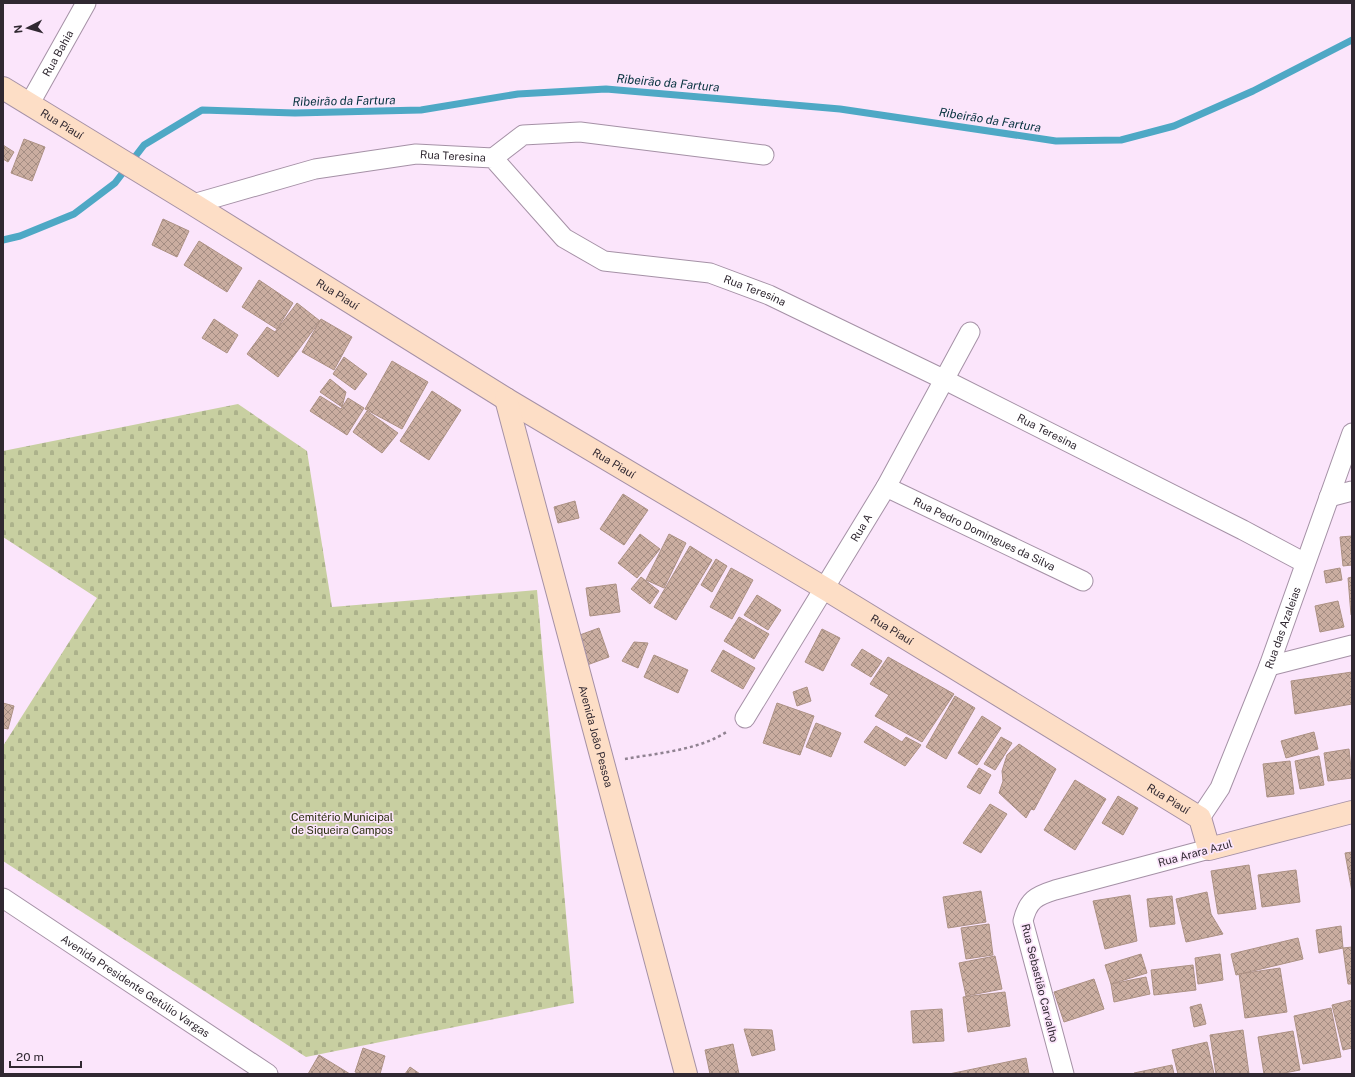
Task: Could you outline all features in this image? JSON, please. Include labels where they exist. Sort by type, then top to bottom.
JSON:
[{"type":"street","name":"Rua Bahia","points":[[30,103],[86,3]]},
{"type":"street","name":"Rua Piauí","points":[[3,88],[30,103],[90,142],[193,204],[506,399],[824,588],[1200,818],[1209,849]]},
{"type":"street","points":[[493,158],[523,135],[580,132],[764,155]]},
{"type":"street","name":"Rua Teresina","points":[[193,204],[316,169],[416,154],[493,158],[564,238],[604,261],[710,273],[769,295],[943,379],[1243,530],[1305,563]]},
{"type":"street","name":"Rua A","points":[[745,718],[886,487],[943,379],[970,332]]},
{"type":"street","name":"Avenida João Pessoa","points":[[506,399],[686,1074]]},
{"type":"street","name":"Rua das Azaleias","points":[[1200,818],[1220,788],[1269,666],[1352,433]]},
{"type":"street","name":"Rua Pedro Domingues da Silva","points":[[886,487],[1083,581]]},
{"type":"street","points":[[1329,497],[1352,491]]},
{"type":"street","points":[[1269,666],[1352,645]]},
{"type":"street","name":"Rua Arara Azul","points":[[1038,896],[1209,849],[1352,812]]},
{"type":"street","name":"Rua Sebastião Carvalho","points":[[1038,896],[1026,907],[1023,921],[1064,1074]]},
{"type":"street","name":"Avenida Presidente Getúlio Vargas","points":[[3,898],[268,1074]]},
{"type":"path","points":[[603,764],[694,745],[720,736],[745,718]]},
{"type":"green space","name":"Cemitério Municipal de Siqueira Campos","points":[[238,404],[307,451],[332,607],[537,590],[574,1003],[306,1057],[3,861],[3,746],[97,598],[3,537],[3,451]]},
{"type":"building","points":[[24,139],[45,147],[32,181],[11,173]]},
{"type":"building","points":[[3,145],[14,152],[8,162],[3,159]]},
{"type":"building","points":[[163,219],[189,231],[177,257],[152,245]]},
{"type":"building","points":[[199,241],[242,268],[227,292],[184,265]]},
{"type":"building","points":[[259,280],[293,303],[277,329],[242,307]]},
{"type":"building","points":[[297,303],[320,321],[278,377],[247,354],[267,327],[275,332]]},
{"type":"building","points":[[214,319],[238,335],[227,353],[202,338]]},
{"type":"building","points":[[321,319],[352,337],[334,370],[302,352]]},
{"type":"building","points":[[344,357],[367,374],[355,390],[333,374]]},
{"type":"building","points":[[392,361],[428,382],[402,429],[365,409]]},
{"type":"building","points":[[330,379],[346,392],[342,407],[320,392]]},
{"type":"building","points":[[432,391],[461,410],[429,460],[400,441]]},
{"type":"building","points":[[320,396],[341,409],[348,398],[364,408],[347,435],[310,411]]},
{"type":"building","points":[[367,411],[398,433],[382,453],[353,432]]},
{"type":"building","points":[[623,494],[648,510],[624,545],[600,529]]},
{"type":"building","points":[[575,501],[579,518],[558,523],[554,507]]},
{"type":"building","points":[[640,534],[660,549],[637,578],[618,563]]},
{"type":"building","points":[[669,534],[686,543],[664,588],[646,580]]},
{"type":"building","points":[[1352,536],[1352,565],[1343,566],[1340,537]]},
{"type":"building","points":[[690,546],[712,560],[676,620],[654,607]]},
{"type":"building","points":[[716,559],[727,566],[712,592],[701,585]]},
{"type":"building","points":[[731,568],[753,580],[732,619],[710,607]]},
{"type":"building","points":[[1340,568],[1342,580],[1326,583],[1324,571]]},
{"type":"building","points":[[641,577],[659,591],[650,604],[631,589]]},
{"type":"building","points":[[1352,577],[1352,615],[1351,615],[1348,578]]},
{"type":"building","points":[[616,584],[620,612],[590,616],[586,588]]},
{"type":"building","points":[[757,595],[781,610],[768,630],[744,615]]},
{"type":"building","points":[[1338,601],[1344,627],[1320,632],[1315,606]]},
{"type":"building","points":[[739,617],[769,634],[754,659],[724,641]]},
{"type":"building","points":[[599,628],[609,657],[587,665],[577,636]]},
{"type":"building","points":[[822,629],[840,638],[823,671],[805,662]]},
{"type":"building","points":[[634,642],[648,643],[638,668],[622,661]]},
{"type":"building","points":[[862,649],[882,661],[871,677],[851,665]]},
{"type":"building","points":[[723,650],[755,668],[743,689],[711,671]]},
{"type":"building","points":[[654,655],[688,670],[678,693],[644,677]]},
{"type":"building","points":[[888,657],[954,694],[922,742],[875,716],[889,695],[870,684]]},
{"type":"building","points":[[1352,672],[1352,704],[1295,714],[1291,681]]},
{"type":"building","points":[[807,687],[811,701],[797,706],[793,692]]},
{"type":"building","points":[[955,696],[975,708],[946,759],[926,747]]},
{"type":"building","points":[[3,703],[14,706],[8,729],[3,728]]},
{"type":"building","points":[[777,703],[814,716],[800,755],[763,743]]},
{"type":"building","points":[[982,716],[1001,728],[977,765],[958,753]]},
{"type":"building","points":[[816,723],[841,733],[831,757],[806,747]]},
{"type":"building","points":[[876,726],[902,742],[906,737],[921,745],[905,766],[864,742]]},
{"type":"building","points":[[1314,732],[1318,749],[1286,758],[1281,741]]},
{"type":"building","points":[[1001,737],[1012,743],[995,770],[984,764]]},
{"type":"building","points":[[1019,744],[1056,769],[1034,810],[1031,809],[1026,818],[999,793],[1003,781],[1002,771],[1007,755]]},
{"type":"building","points":[[1349,749],[1352,778],[1328,781],[1324,753]]},
{"type":"building","points":[[1319,756],[1324,785],[1300,789],[1295,761]]},
{"type":"building","points":[[1290,761],[1294,794],[1267,797],[1263,764]]},
{"type":"building","points":[[979,768],[991,775],[980,794],[967,787]]},
{"type":"building","points":[[1075,780],[1106,799],[1075,850],[1044,830]]},
{"type":"building","points":[[1118,796],[1138,808],[1123,835],[1102,823]]},
{"type":"building","points":[[990,804],[1007,814],[981,853],[963,843]]},
{"type":"building","points":[[1352,852],[1352,892],[1345,853]]},
{"type":"building","points":[[1249,865],[1256,909],[1218,914],[1211,871]]},
{"type":"building","points":[[1296,870],[1300,902],[1262,907],[1258,875]]},
{"type":"building","points":[[981,891],[986,922],[948,928],[943,897]]},
{"type":"building","points":[[1207,892],[1211,914],[1223,934],[1186,942],[1176,899]]},
{"type":"building","points":[[1130,895],[1137,941],[1105,949],[1093,901]]},
{"type":"building","points":[[1172,896],[1175,924],[1150,927],[1147,899]]},
{"type":"building","points":[[989,924],[993,955],[966,959],[961,928]]},
{"type":"building","points":[[1341,926],[1343,948],[1319,953],[1316,930]]},
{"type":"building","points":[[1298,938],[1303,959],[1236,975],[1231,954]]},
{"type":"building","points":[[1352,947],[1352,984],[1348,984],[1343,948]]},
{"type":"building","points":[[1141,954],[1147,973],[1111,984],[1105,965]]},
{"type":"building","points":[[1220,954],[1223,980],[1198,984],[1195,958]]},
{"type":"building","points":[[995,956],[1002,989],[966,996],[959,963]]},
{"type":"building","points":[[1193,965],[1196,990],[1154,995],[1151,970]]},
{"type":"building","points":[[1280,968],[1287,1012],[1245,1018],[1239,974]]},
{"type":"building","points":[[1146,977],[1150,994],[1114,1002],[1111,984]]},
{"type":"building","points":[[1094,979],[1104,1009],[1064,1022],[1054,992]]},
{"type":"building","points":[[1005,992],[1010,1026],[968,1032],[963,997]]},
{"type":"building","points":[[1352,1000],[1352,1048],[1343,1050],[1332,1005]]},
{"type":"building","points":[[1201,1004],[1206,1024],[1194,1027],[1190,1007]]},
{"type":"building","points":[[1331,1008],[1341,1057],[1303,1064],[1294,1016]]},
{"type":"building","points":[[942,1009],[944,1041],[913,1043],[911,1011]]},
{"type":"building","points":[[744,1029],[772,1030],[775,1050],[752,1056]]},
{"type":"building","points":[[1243,1030],[1249,1074],[1216,1074],[1210,1035]]},
{"type":"building","points":[[1293,1031],[1300,1070],[1279,1074],[1264,1074],[1258,1037]]},
{"type":"building","points":[[1207,1042],[1214,1074],[1178,1074],[1172,1050]]},
{"type":"building","points":[[733,1044],[739,1074],[710,1074],[705,1050]]},
{"type":"building","points":[[363,1048],[385,1056],[380,1074],[362,1074],[355,1072]]},
{"type":"building","points":[[319,1055],[350,1074],[308,1074]]},
{"type":"building","points":[[1026,1058],[1029,1074],[949,1074]]},
{"type":"building","points":[[1172,1065],[1174,1074],[1134,1074],[1134,1073]]},
{"type":"building","points":[[410,1067],[420,1074],[405,1074]]},
{"type":"waterway","name":"Ribeirão da Fartura","points":[[3,240],[20,236],[74,214],[115,183],[144,145],[202,110],[295,113],[421,110],[518,94],[606,89],[840,109],[1056,141],[1121,140],[1174,126],[1253,91],[1352,40]]}]
